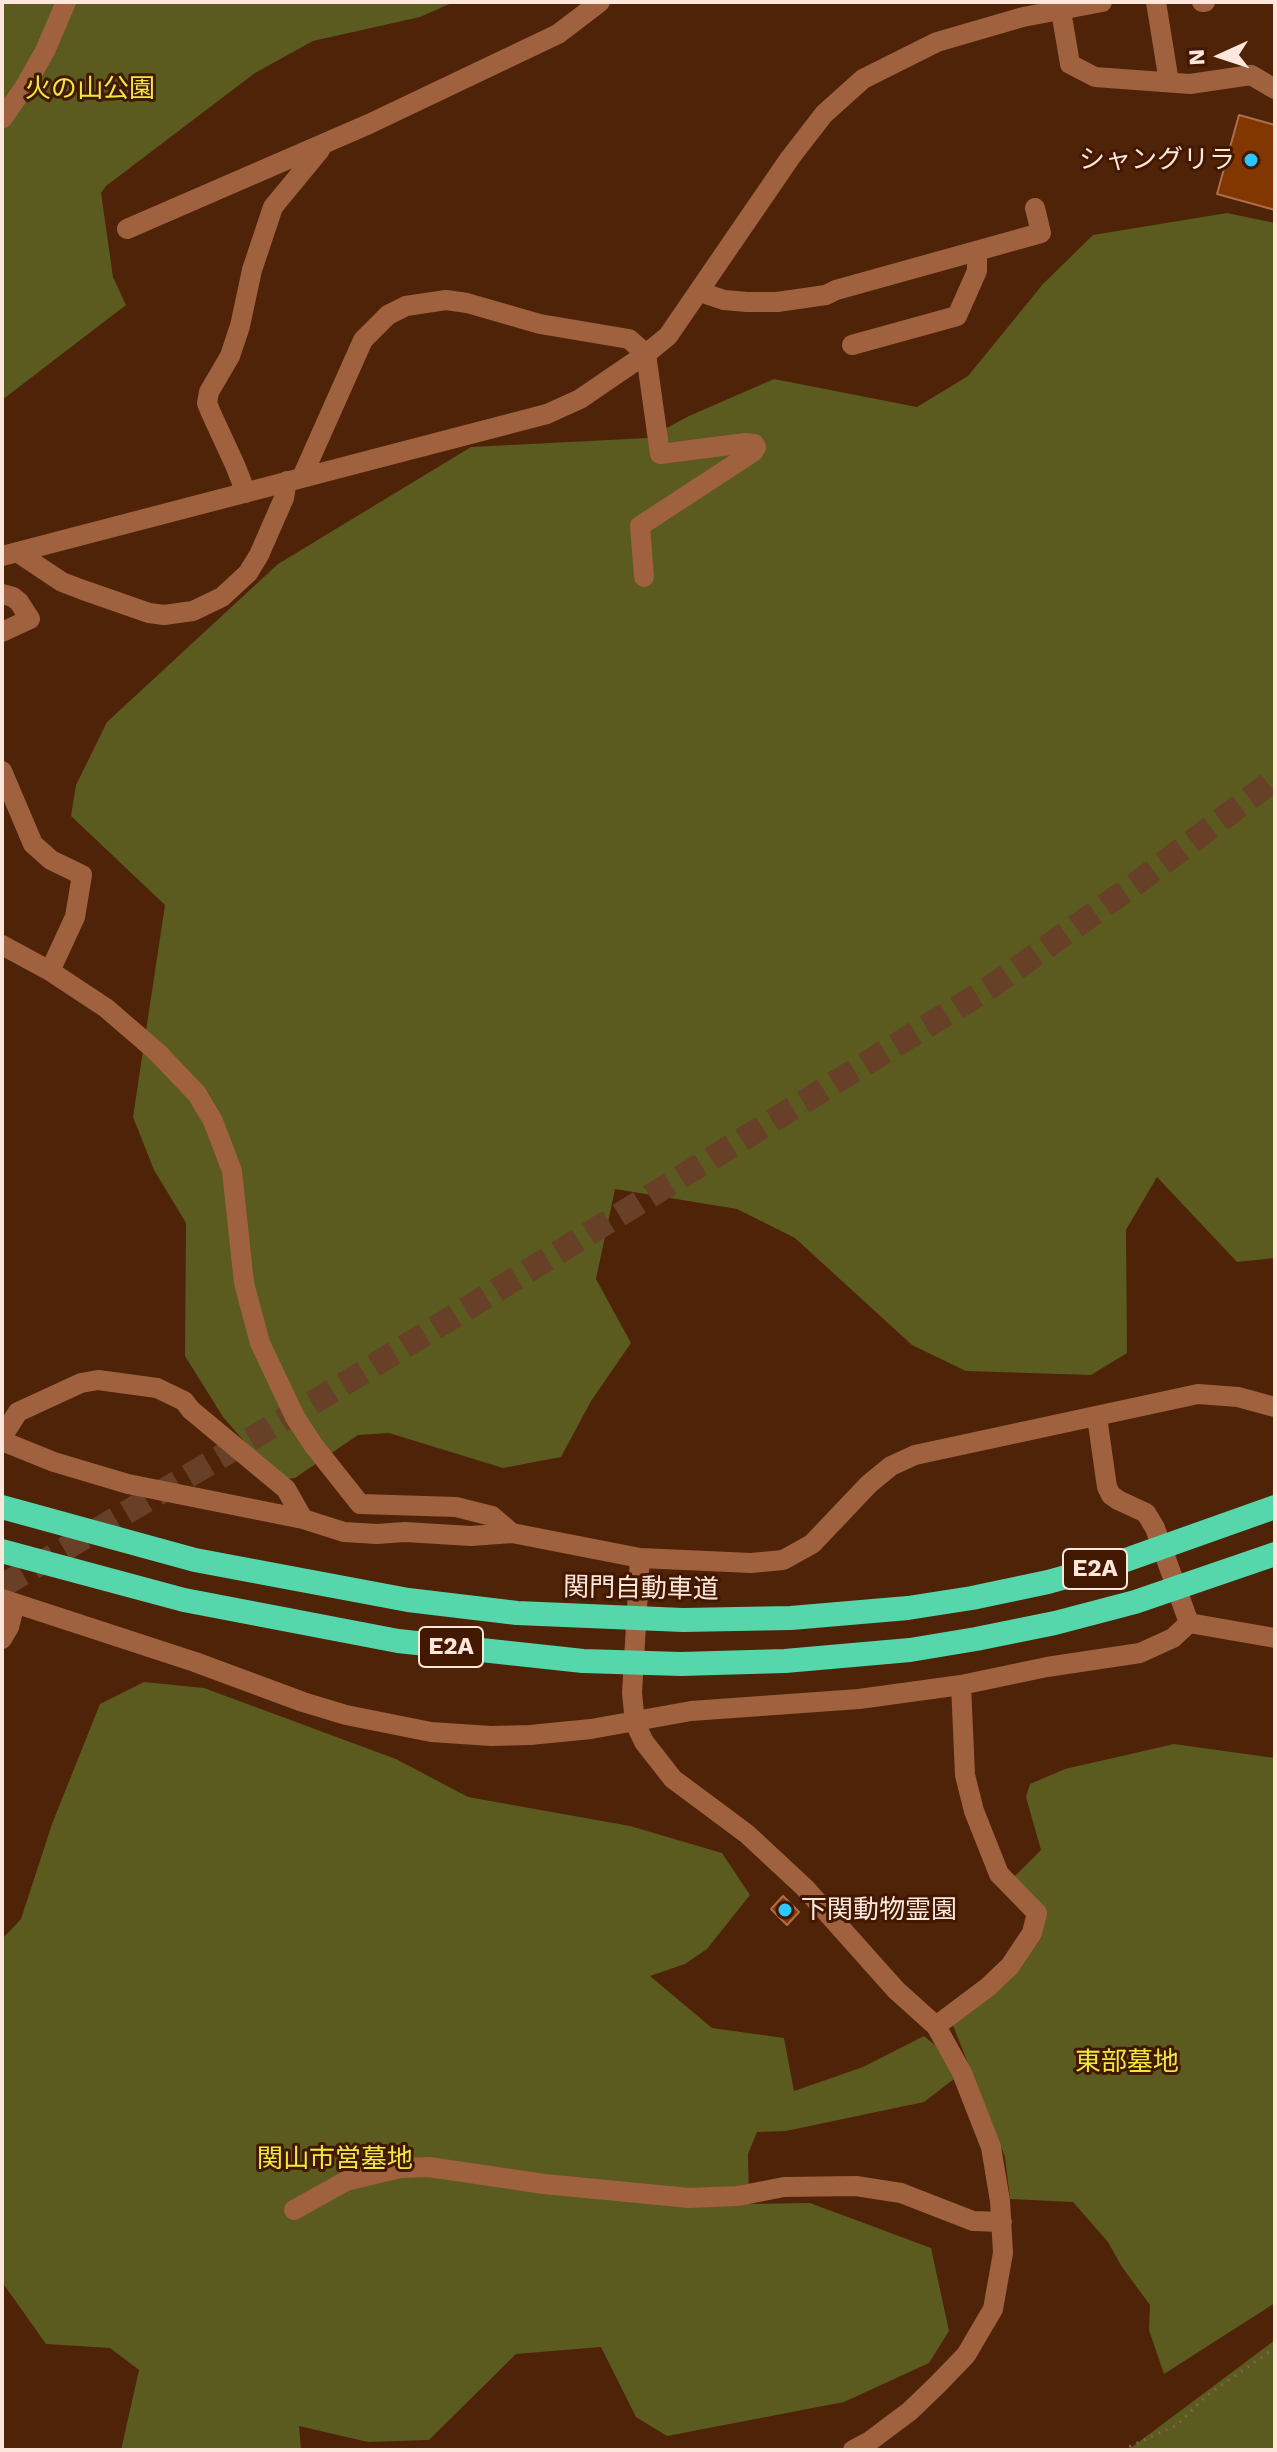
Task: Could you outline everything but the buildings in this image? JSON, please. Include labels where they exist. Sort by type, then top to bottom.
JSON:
[{"type":"highway","name":"関門自動車道","points":[[2,1507],[195,1560],[408,1600],[517,1613],[698,1620],[791,1618],[908,1608],[1048,1582],[1123,1561],[1275,1507]]},
{"type":"highway","name":"E2A","points":[[2,1551],[169,1596],[267,1618],[398,1641],[583,1661],[681,1664],[785,1661],[910,1650],[976,1639],[1095,1613],[1231,1571],[1275,1554]]},
{"type":"street","points":[[2,119],[38,63],[66,2]]},
{"type":"street","points":[[127,229],[325,144],[558,34],[600,2]]},
{"type":"street","points":[[10,554],[547,414],[600,388],[668,336],[790,158],[824,114],[863,79],[913,52],[1023,10],[1061,11],[1102,2]]},
{"type":"street","points":[[1156,2],[1169,82]]},
{"type":"street","points":[[1061,11],[1070,64],[1095,77],[1190,84],[1251,75],[1275,89]]},
{"type":"street","points":[[246,493],[207,403],[209,392],[230,356],[252,270],[273,207],[325,144]]},
{"type":"street","points":[[700,292],[724,300],[747,302],[811,298],[1041,233],[1035,208]]},
{"type":"street","points":[[852,345],[957,316],[977,271],[977,251]]},
{"type":"street","points":[[10,554],[62,582],[164,615],[193,611],[222,597],[248,573],[363,340],[388,315],[406,306],[446,300],[540,324],[629,339],[646,354],[660,454],[754,444],[753,452],[640,526],[644,577]]},
{"type":"street","points":[[2,594],[19,602],[30,619],[2,632]]},
{"type":"street","points":[[2,771],[33,844],[51,860],[82,875],[75,917],[50,971]]},
{"type":"street","points":[[2,945],[50,971],[106,1008],[184,1078],[213,1121],[232,1171],[244,1283],[260,1343],[295,1417],[360,1504],[456,1507],[492,1516],[512,1533]]},
{"type":"street","points":[[303,1519],[286,1489],[184,1401],[157,1388],[98,1380],[81,1383],[18,1412],[2,1439],[54,1462],[128,1484],[303,1519],[344,1532],[471,1536],[512,1533],[640,1558],[707,1563],[783,1560],[812,1544],[869,1484],[891,1466],[961,1443],[1024,1433],[1198,1394],[1238,1397],[1275,1407]]},
{"type":"street","points":[[1097,1417],[1107,1487],[1118,1500],[1146,1513],[1155,1528],[1189,1623]]},
{"type":"street","points":[[640,1558],[632,1693],[635,1723],[644,1742],[673,1779],[747,1834],[805,1888],[896,1990],[936,2026],[962,2073],[991,2147],[1002,2222],[1003,2253],[993,2309],[966,2355],[910,2411],[853,2450]]},
{"type":"street","points":[[2,1639],[9,1627],[9,1601],[195,1662],[303,1702],[374,1722],[431,1732],[491,1736],[545,1734],[635,1723],[691,1711],[859,1699],[897,1691],[961,1685],[1047,1667],[1140,1653],[1173,1638],[1189,1623]]},
{"type":"street","points":[[1189,1623],[1275,1638]]},
{"type":"street","points":[[936,2026],[988,1987],[1010,1966],[1032,1933],[1037,1913],[999,1874],[978,1822],[965,1775],[961,1685]]},
{"type":"street","points":[[294,2210],[346,2181],[400,2168],[429,2167],[544,2184],[689,2198],[738,2196],[784,2187],[829,2184],[871,2187],[901,2193],[973,2221],[1002,2222]]},
{"type":"path","points":[[1122,2450],[1177,2425],[1227,2378],[1275,2348]]},
{"type":"green space","name":"火の山公園","points":[[2,2],[454,2],[420,17],[313,41],[255,73],[106,186],[101,193],[113,277],[126,305],[2,400]]},
{"type":"green space","points":[[1227,213],[1275,223],[1275,1258],[1237,1262],[1157,1177],[1126,1230],[1127,1353],[1091,1375],[966,1371],[912,1345],[795,1238],[737,1209],[615,1189],[596,1279],[631,1343],[591,1401],[561,1457],[503,1468],[389,1433],[358,1435],[295,1478],[278,1480],[223,1417],[185,1356],[186,1223],[154,1170],[133,1117],[165,905],[71,816],[76,785],[107,722],[278,564],[471,447],[648,438],[689,416],[774,379],[917,407],[968,376],[1043,284],[1093,235]]},
{"type":"green space","name":"関山市営墓地","points":[[144,1682],[204,1688],[396,1759],[468,1797],[630,1826],[722,1853],[750,1895],[707,1949],[685,1964],[650,1976],[712,2028],[784,2038],[794,2091],[863,2067],[924,2036],[936,2046],[954,2079],[924,2102],[786,2131],[757,2132],[748,2154],[749,2197],[745,2204],[810,2203],[931,2248],[949,2331],[929,2363],[844,2402],[667,2436],[636,2417],[601,2347],[516,2354],[429,2440],[368,2442],[299,2426],[301,2450],[121,2450],[139,2370],[110,2348],[46,2344],[2,2282],[2,1939],[21,1919],[52,1824],[100,1704]]},
{"type":"green space","name":"東部墓地","points":[[1174,1744],[1275,1758],[1275,2303],[1164,2374],[1149,2330],[1150,2305],[1108,2242],[1073,2202],[1010,2199],[1005,2157],[952,2023],[1038,1933],[1013,1878],[1041,1850],[1026,1797],[1030,1784],[1065,1769]]},
{"type":"green space","points":[[1275,2340],[1275,2450],[1128,2450]]},
{"type":"tunnel","points":[[2,1586],[342,1385],[989,988],[1275,779]]},
{"type":"place","name":"シャングリラ","points":[[1251,160]]},
{"type":"place","name":"下関動物霊園","points":[[785,1910]]}]
